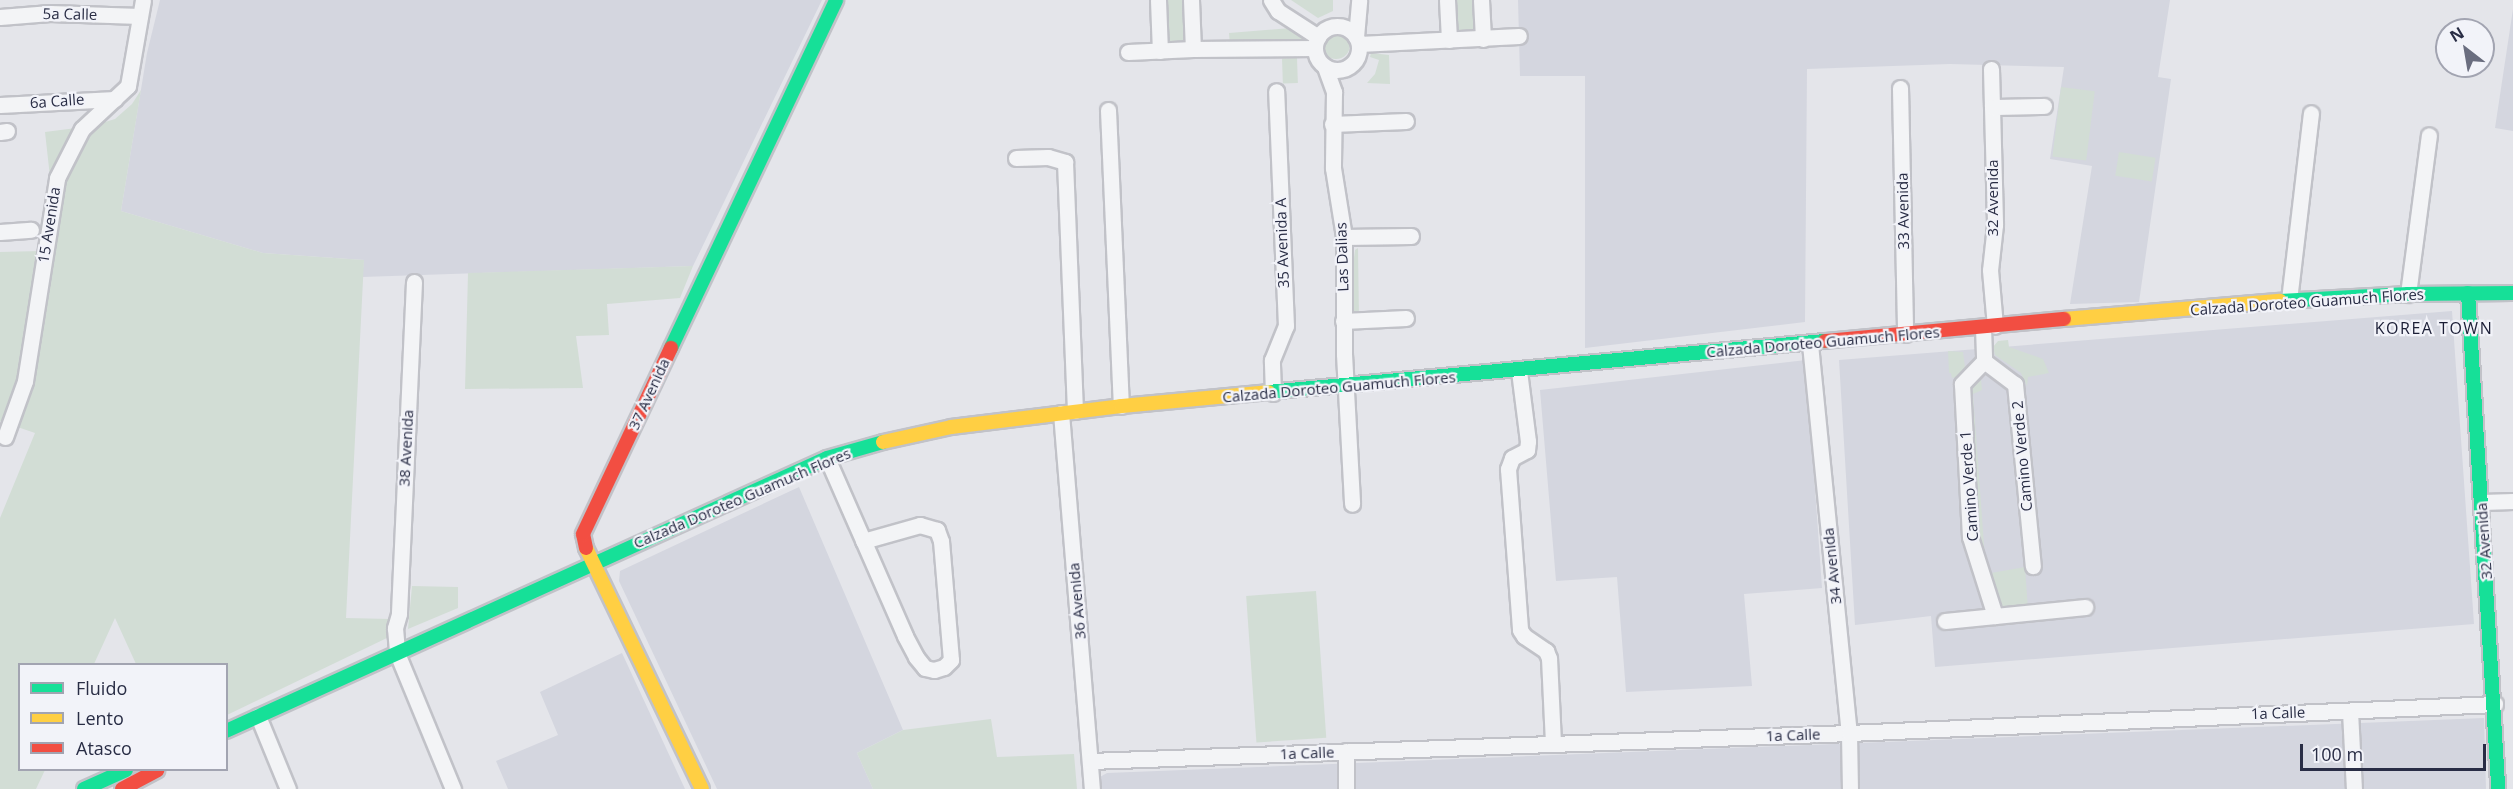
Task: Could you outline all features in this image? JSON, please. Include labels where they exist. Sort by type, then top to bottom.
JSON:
[{"type":"main road","name":"37 Avenida","points":[[702,789],[583,542],[583,534],[836,0]]},
{"type":"main road","name":"Calzada Doroteo Guamuch Flores","points":[[228,730],[827,458],[868,445],[951,427],[1121,406],[2289,300],[2513,292]]},
{"type":"main road","name":"32 Avenida","points":[[2468,294],[2495,704],[2498,789]]},
{"type":"main road","points":[[84,789],[124,771]]},
{"type":"main road","points":[[122,789],[150,776]]},
{"type":"street","name":"15 Avenida","points":[[5,437],[25,381],[57,178],[82,129],[128,86],[143,0]]},
{"type":"street","points":[[1158,0],[1160,51]]},
{"type":"street","points":[[1191,0],[1193,49]]},
{"type":"street","points":[[1271,0],[1278,11],[1316,43]]},
{"type":"street","points":[[1359,0],[1358,41],[1359,52],[1351,65],[1338,70],[1325,67],[1317,59],[1316,43],[1328,28],[1341,26],[1358,41],[1483,39],[1519,36]]},
{"type":"street","points":[[1447,0],[1449,40]]},
{"type":"street","points":[[1481,0],[1483,39]]},
{"type":"street","name":"5a Calle","points":[[0,17],[51,6],[140,16]]},
{"type":"street","points":[[1128,52],[1316,43]]},
{"type":"street","name":"Las Dalias","points":[[1334,92],[1351,65]]},
{"type":"street","name":"Las Dalias","points":[[1325,67],[1334,92],[1333,168],[1344,237],[1343,321],[1352,504]]},
{"type":"street","name":"32 Avenida","points":[[1984,361],[1989,327],[1990,270],[1995,225],[1991,69]]},
{"type":"street","name":"33 Avenida","points":[[1900,88],[1905,334]]},
{"type":"street","name":"35 Avenida A","points":[[1274,393],[1272,360],[1286,326],[1276,91]]},
{"type":"street","name":"6a Calle","points":[[0,105],[115,99]]},
{"type":"street","points":[[1992,107],[2044,106]]},
{"type":"street","points":[[1108,110],[1121,406]]},
{"type":"street","points":[[2289,300],[2311,113]]},
{"type":"street","points":[[1332,124],[1406,121]]},
{"type":"street","points":[[2408,294],[2429,135]]},
{"type":"street","name":"36 Avenida","points":[[1016,158],[1048,157],[1065,162],[1068,412],[1092,789]]},
{"type":"street","points":[[0,232],[31,230]]},
{"type":"street","points":[[1344,237],[1411,236]]},
{"type":"street","name":"38 Avenida","points":[[414,282],[399,614],[395,628],[405,670],[453,789]]},
{"type":"street","points":[[1343,321],[1406,318]]},
{"type":"street","name":"34 Avenida","points":[[1810,344],[1849,733],[1850,789]]},
{"type":"street","name":"Camino Verde 2","points":[[1984,361],[2015,384],[2033,567]]},
{"type":"street","name":"Camino Verde 1","points":[[1984,361],[1962,384],[1970,537],[1995,616]]},
{"type":"street","points":[[1519,371],[1528,441],[1527,450],[1512,458],[1508,469],[1520,630],[1524,636],[1546,651],[1549,657],[1553,744]]},
{"type":"street","points":[[827,458],[863,541],[916,657],[925,668],[934,670],[944,667],[951,660],[941,541],[937,530],[920,525],[863,541]]},
{"type":"street","points":[[2482,502],[2513,501]]},
{"type":"street","points":[[1945,621],[2085,607]]},
{"type":"street","name":"1a Calle","points":[[1090,761],[1849,733],[2495,704]]},
{"type":"street","points":[[2350,711],[2354,789]]},
{"type":"street","points":[[258,716],[288,789]]},
{"type":"street","points":[[1346,751],[1346,789]]},
{"type":"shaded area","points":[[160,0],[822,0],[693,266],[362,277],[364,260],[263,253],[121,211],[147,53]]},
{"type":"shaded area","points":[[1163,0],[1184,0],[1184,46],[1163,46]]},
{"type":"shaded area","points":[[1291,0],[1333,0],[1333,11],[1318,18]]},
{"type":"shaded area","points":[[1455,0],[1474,0],[1474,37],[1455,37]]},
{"type":"shaded area","points":[[1518,0],[2170,0],[2158,77],[2171,79],[2139,302],[2070,304],[2092,166],[2050,159],[2064,67],[1950,64],[1807,69],[1805,322],[1585,348],[1585,76],[1520,76]]},
{"type":"shaded area","points":[[2513,9],[2513,131],[2495,128]]},
{"type":"shaded area","points":[[1291,28],[1308,38],[1306,44],[1230,45],[1229,33]]},
{"type":"shaded area","points":[[1336,31],[1346,35],[1350,45],[1346,55],[1336,59],[1326,55],[1322,45],[1326,35]]},
{"type":"shaded area","points":[[1371,53],[1389,55],[1390,84],[1367,83],[1375,74],[1379,60],[1370,57]]},
{"type":"shaded area","points":[[1297,58],[1298,83],[1283,84],[1282,59]]},
{"type":"shaded area","points":[[2061,87],[2095,91],[2086,161],[2052,156]]},
{"type":"shaded area","points":[[141,90],[121,211],[263,253],[364,260],[346,618],[391,619],[389,637],[228,715],[228,663],[136,663],[115,618],[94,663],[18,663],[18,771],[45,771],[36,789],[0,789],[0,518],[35,433],[0,421],[0,252],[40,251],[56,231],[45,132],[92,126],[115,119],[132,104]]},
{"type":"shaded area","points":[[2119,152],[2156,158],[2152,181],[2115,176]]},
{"type":"shaded area","points":[[1358,248],[1359,319],[1353,315],[1348,306],[1355,250]]},
{"type":"shaded area","points":[[693,266],[680,298],[607,304],[609,335],[576,336],[583,388],[465,389],[468,273]]},
{"type":"shaded area","points":[[2452,311],[2474,624],[1935,667],[1931,616],[1855,625],[1839,360]]},
{"type":"shaded area","points":[[2008,340],[2009,347],[2043,359],[2049,373],[2028,377],[2027,386],[2021,373],[1995,355],[1993,347],[1998,341]]},
{"type":"shaded area","points":[[1948,351],[1963,352],[1966,375],[1952,378],[1949,373]]},
{"type":"shaded area","points":[[1806,360],[1822,588],[1744,594],[1752,686],[1626,692],[1617,577],[1556,581],[1540,390]]},
{"type":"shaded area","points":[[1975,375],[1981,379],[1982,390],[1973,394],[1985,558],[1978,541],[1966,391]]},
{"type":"shaded area","points":[[799,487],[903,730],[857,753],[873,789],[717,789],[619,581],[620,571]]},
{"type":"shaded area","points":[[2025,567],[2028,610],[2003,610],[1991,573]]},
{"type":"shaded area","points":[[412,586],[458,587],[458,608],[408,629]]},
{"type":"shaded area","points":[[1316,591],[1326,738],[1256,743],[1246,596]]},
{"type":"shaded area","points":[[622,653],[685,789],[508,789],[496,761],[558,735],[540,692]]},
{"type":"shaded area","points":[[2484,718],[2486,789],[1101,789],[1100,777],[1107,773]]},
{"type":"shaded area","points":[[991,719],[997,757],[1074,754],[1077,789],[873,789],[857,753],[903,730]]},
{"type":"traffic: fast","points":[[671,348],[836,0]]},
{"type":"traffic: fast","points":[[2468,293],[2498,789]]},
{"type":"traffic: fast","points":[[2280,301],[2408,294],[2513,293]]},
{"type":"traffic: fast","points":[[1268,392],[1825,341]]},
{"type":"traffic: fast","points":[[228,730],[827,458],[883,442]]},
{"type":"traffic: fast","points":[[84,789],[124,771]]},
{"type":"traffic: slow","points":[[2064,319],[2280,301]]},
{"type":"traffic: slow","points":[[883,442],[951,427],[1121,406],[1268,392]]},
{"type":"traffic: slow","points":[[586,548],[702,789]]},
{"type":"traffic: jam","points":[[1825,341],[2064,319]]},
{"type":"traffic: jam","points":[[586,548],[583,534],[671,348]]},
{"type":"traffic: jam","points":[[122,789],[155,771]]},
{"type":"district","name":"KOREA TOWN","points":[[2434,328]]}]
